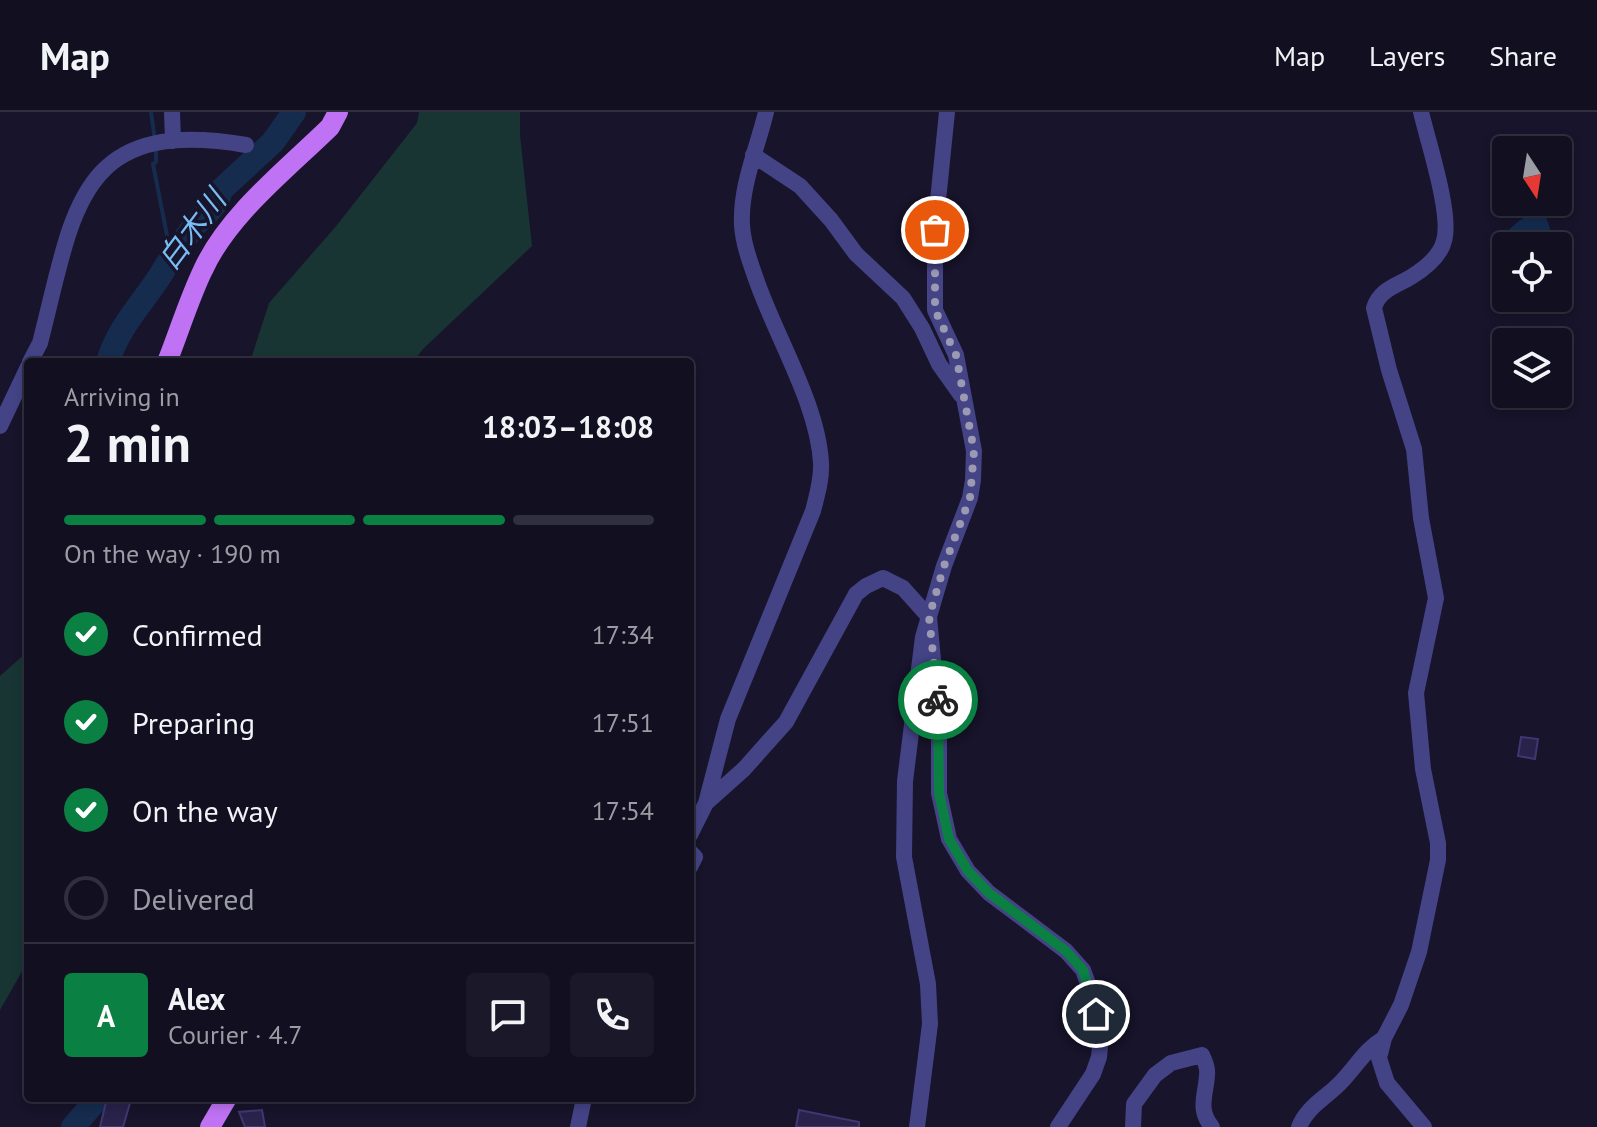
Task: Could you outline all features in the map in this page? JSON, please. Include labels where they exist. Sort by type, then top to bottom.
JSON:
[{"type":"main road","points":[[169,358],[203,269],[221,240],[244,212],[330,127],[338,112]]},
{"type":"main road","points":[[210,1127],[225,1102]]},
{"type":"street","points":[[172,112],[173,141]]},
{"type":"street","points":[[694,827],[706,803],[728,719],[813,511],[821,464],[817,437],[797,377],[764,301],[742,226],[753,155],[766,112]]},
{"type":"street","points":[[917,1127],[930,1024],[928,984],[904,857],[903,815],[913,704],[923,637],[944,566],[970,498],[974,451],[956,355],[935,310],[935,230],[947,112]]},
{"type":"street","points":[[1421,112],[1446,219],[1444,244],[1432,262],[1415,275],[1382,292],[1374,308],[1389,370],[1414,449],[1421,518],[1436,598],[1416,693],[1423,769],[1438,843],[1438,860],[1430,907],[1412,974],[1384,1038],[1379,1058],[1387,1083],[1424,1127]]},
{"type":"street","points":[[32,358],[40,343],[77,208],[103,168],[132,151],[173,141],[219,141],[246,145]]},
{"type":"street","points":[[753,155],[800,186],[856,254],[903,298],[939,364],[965,400]]},
{"type":"street","points":[[0,426],[24,375]]},
{"type":"street","points":[[706,803],[744,769],[786,722],[856,594],[883,578],[903,588],[929,617],[939,723],[939,793],[949,839],[968,871],[989,893],[1066,951],[1083,970],[1091,992],[1101,1036],[1099,1057],[1093,1074],[1058,1127]]},
{"type":"street","points":[[1299,1127],[1317,1101],[1342,1082],[1371,1046],[1384,1038]]},
{"type":"street","points":[[1133,1127],[1134,1104],[1155,1075],[1171,1063],[1202,1055],[1208,1072],[1201,1099],[1206,1119],[1212,1127]]},
{"type":"street","points":[[578,1127],[583,1102]]},
{"type":"green space","points":[[419,112],[520,112],[532,246],[416,358],[251,358],[269,303],[337,225],[417,123]]},
{"type":"green space","points":[[24,655],[24,968],[0,1010],[0,676]]},
{"type":"water","points":[[1546,216],[1551,232],[1507,232],[1522,219]]},
{"type":"building","points":[[1521,737],[1538,739],[1535,759],[1518,756]]},
{"type":"building","points":[[106,1102],[130,1103],[123,1127],[100,1127]]},
{"type":"building","points":[[262,1110],[265,1127],[245,1127],[239,1112]]},
{"type":"building","points":[[799,1110],[859,1122],[859,1127],[796,1127]]},
{"type":"waterway","points":[[151,112],[155,141]]},
{"type":"waterway","name":"白木川","points":[[109,358],[125,325],[184,239],[213,206],[221,190],[273,142],[294,112]]},
{"type":"waterway","points":[[156,150],[156,162],[153,164],[171,256]]},
{"type":"waterway","name":"白木川","points":[[73,1127],[95,1102]]},
{"type":"way so far","points":[[935,230],[935,310],[956,355],[974,451],[970,498],[944,566],[929,617],[938,700]]},
{"type":"route","points":[[938,700],[939,793],[949,839],[968,871],[989,893],[1066,951],[1083,970],[1096,1014]]}]
